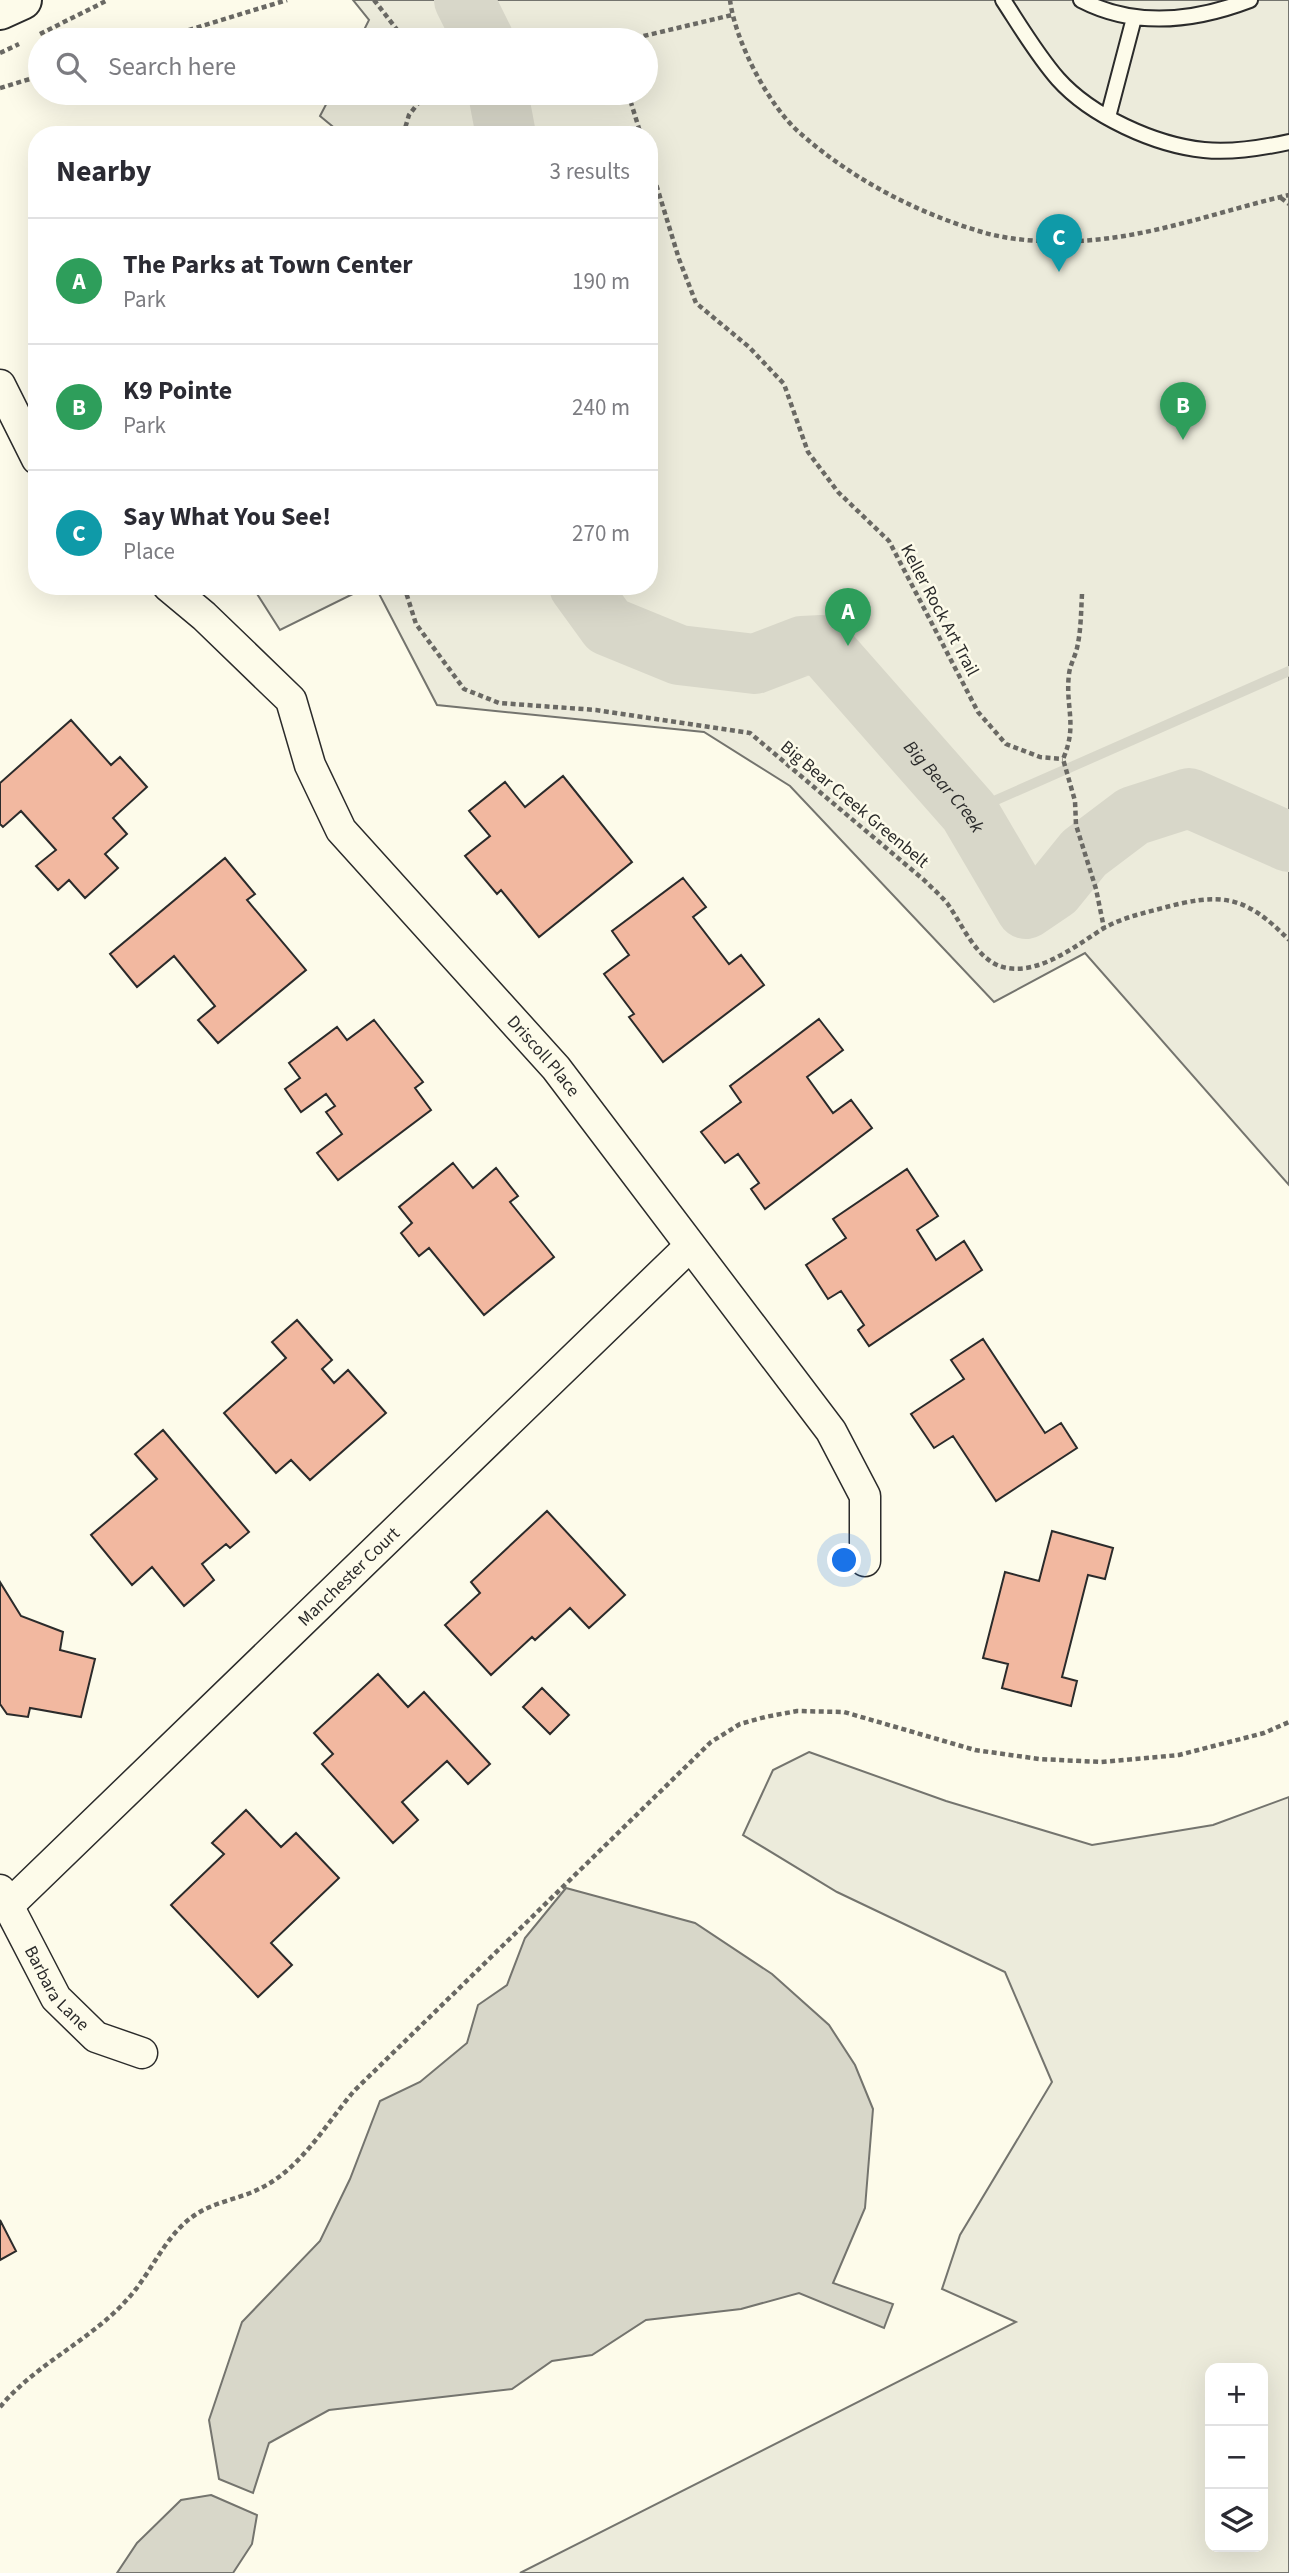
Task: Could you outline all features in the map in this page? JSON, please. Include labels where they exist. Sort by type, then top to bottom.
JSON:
[{"type":"main road","points":[[0,10],[22,0]]},
{"type":"street","points":[[0,384],[28,441]]},
{"type":"street","name":"Driscoll Place","points":[[179,595],[291,699],[310,765],[341,830],[556,1068],[831,1432],[865,1496],[865,1560]]},
{"type":"street","name":"Manchester Court","points":[[4,1898],[690,1246]]},
{"type":"street","name":"Barbara Lane","points":[[4,1898],[56,1998],[96,2037],[142,2053]]},
{"type":"lane","points":[[1003,0],[1059,80],[1108,117],[1174,145],[1206,150],[1238,150],[1289,142]]},
{"type":"lane","points":[[1081,0],[1095,7],[1134,18],[1180,19],[1224,10],[1250,0]]},
{"type":"lane","points":[[1108,117],[1134,18]]},
{"type":"path","points":[[52,28],[108,0]]},
{"type":"path","points":[[195,28],[287,0]]},
{"type":"path","points":[[374,0],[396,28]]},
{"type":"path","points":[[730,0],[732,15],[755,72],[799,133],[860,178],[928,213],[983,233],[1057,241],[1136,235],[1289,195]]},
{"type":"path","points":[[658,33],[732,15]]},
{"type":"path","points":[[0,53],[24,41]]},
{"type":"path","points":[[0,88],[28,80]]},
{"type":"path","points":[[406,126],[409,115],[417,105]]},
{"type":"path","points":[[632,105],[638,126]]},
{"type":"path","name":"Keller Rock Art Trail","points":[[658,190],[696,303],[749,347],[784,384],[808,452],[838,492],[889,541],[978,712],[1006,744],[1040,757],[1063,759]]},
{"type":"path","points":[[1280,197],[1289,204]]},
{"type":"path","points":[[1082,594],[1077,647],[1069,672],[1070,744],[1063,759],[1075,801],[1076,825],[1096,889],[1104,928]]},
{"type":"path","name":"Big Bear Creek Greenbelt","points":[[407,595],[416,624],[464,689],[499,703],[596,710],[750,733],[924,880],[946,902],[987,959],[1007,968],[1036,967],[1119,920],[1189,901],[1225,899],[1249,907],[1267,918],[1289,940]]},
{"type":"path","points":[[0,2407],[15,2388],[98,2329],[135,2291],[178,2228],[196,2214],[261,2189],[305,2155],[328,2121],[354,2091],[711,1742],[740,1724],[797,1711],[844,1712],[975,1750],[1039,1759],[1101,1762],[1180,1755],[1264,1733],[1289,1723]]},
{"type":"shaded area","points":[[353,0],[1289,0],[1289,1185],[1085,953],[994,1002],[790,786],[704,732],[437,705],[380,595],[658,595],[658,126],[332,126],[320,116],[326,105],[658,105],[658,28],[365,28],[369,20]]},
{"type":"shaded area","points":[[258,595],[351,595],[280,630]]},
{"type":"shaded area","points":[[809,1752],[946,1801],[1092,1845],[1213,1825],[1289,1797],[1289,2573],[520,2573],[1016,2322],[942,2289],[960,2235],[1052,2082],[1005,1972],[837,1892],[743,1835],[773,1770]]},
{"type":"shaded area","points":[[566,1888],[695,1923],[772,1974],[829,2025],[855,2065],[873,2109],[865,2208],[833,2283],[893,2304],[884,2328],[799,2293],[741,2309],[646,2320],[592,2355],[552,2361],[512,2389],[329,2410],[269,2443],[253,2493],[219,2479],[209,2420],[242,2322],[320,2241],[350,2179],[380,2101],[420,2082],[467,2043],[478,2005],[507,1985],[525,1938]]},
{"type":"shaded area","points":[[211,2495],[257,2515],[252,2544],[233,2573],[117,2573],[137,2543],[181,2500]]},
{"type":"building","points":[[71,720],[111,765],[120,757],[147,787],[113,818],[127,834],[105,854],[118,868],[85,898],[69,880],[58,890],[36,866],[56,850],[21,811],[3,827],[0,824],[0,783]]},
{"type":"building","points":[[563,776],[632,862],[539,937],[501,890],[497,894],[465,856],[490,836],[469,811],[505,782],[525,807]]},
{"type":"building","points":[[225,858],[255,894],[247,900],[306,970],[218,1043],[198,1020],[215,1006],[174,956],[137,987],[110,954]]},
{"type":"building","points":[[683,878],[706,907],[693,917],[729,964],[741,955],[764,985],[663,1062],[629,1017],[634,1014],[604,974],[629,955],[612,931]]},
{"type":"building","points":[[819,1019],[843,1050],[807,1077],[833,1113],[851,1100],[872,1128],[765,1209],[751,1189],[759,1183],[738,1154],[725,1163],[701,1132],[741,1102],[730,1086]]},
{"type":"building","points":[[374,1020],[423,1082],[415,1088],[431,1110],[338,1180],[317,1153],[342,1134],[326,1112],[335,1106],[326,1094],[301,1112],[285,1089],[300,1078],[289,1063],[337,1027],[347,1040]]},
{"type":"building","points":[[453,1163],[473,1188],[496,1168],[518,1196],[510,1202],[554,1257],[484,1315],[429,1248],[419,1256],[401,1233],[412,1223],[399,1207]]},
{"type":"building","points":[[907,1169],[938,1216],[917,1230],[936,1260],[964,1241],[982,1270],[869,1346],[858,1330],[864,1325],[841,1291],[828,1299],[806,1265],[846,1238],[833,1219]]},
{"type":"building","points":[[297,1320],[332,1360],[322,1369],[334,1383],[348,1370],[386,1413],[310,1480],[291,1460],[276,1473],[224,1413],[286,1358],[272,1342]]},
{"type":"building","points":[[983,1339],[1045,1433],[1061,1423],[1077,1448],[996,1501],[953,1436],[934,1448],[911,1414],[964,1379],[951,1360]]},
{"type":"building","points":[[163,1430],[249,1532],[230,1548],[226,1544],[202,1564],[214,1580],[184,1606],[152,1567],[132,1585],[91,1535],[157,1479],[135,1454]]},
{"type":"building","points":[[547,1511],[625,1595],[589,1628],[570,1608],[535,1640],[532,1637],[491,1675],[445,1625],[480,1593],[471,1582]]},
{"type":"building","points":[[1052,1531],[1113,1548],[1105,1579],[1088,1575],[1062,1677],[1077,1681],[1071,1706],[1002,1688],[1008,1664],[983,1658],[1005,1572],[1039,1581]]},
{"type":"building","points":[[0,1582],[21,1616],[63,1632],[60,1650],[95,1659],[81,1717],[30,1708],[28,1717],[7,1714],[0,1704]]},
{"type":"building","points":[[378,1674],[408,1707],[424,1692],[490,1764],[468,1784],[447,1761],[402,1802],[418,1820],[393,1843],[322,1764],[333,1754],[314,1733]]},
{"type":"building","points":[[542,1688],[569,1715],[550,1734],[523,1707]]},
{"type":"building","points":[[246,1810],[281,1847],[296,1833],[339,1878],[271,1943],[292,1965],[258,1997],[171,1905],[224,1854],[212,1843]]},
{"type":"building","points":[[0,2220],[16,2251],[0,2260]]},
{"type":"waterway","name":"Big Bear Creek","points":[[464,0],[478,28]]},
{"type":"waterway","name":"Big Bear Creek","points":[[500,105],[504,126]]},
{"type":"waterway","name":"Big Bear Creek","points":[[586,595],[608,626],[679,655],[755,664],[802,646],[822,645],[969,812],[1026,909],[1054,890],[1084,853],[1133,816],[1189,798],[1289,842]]},
{"type":"waterway","points":[[969,812],[1289,671]]},
{"type":"place","name":"Say What You See!","points":[[1059,272]]},
{"type":"place","name":"K9 Pointe","points":[[1183,440]]},
{"type":"place","name":"The Parks at Town Center","points":[[848,646]]}]
